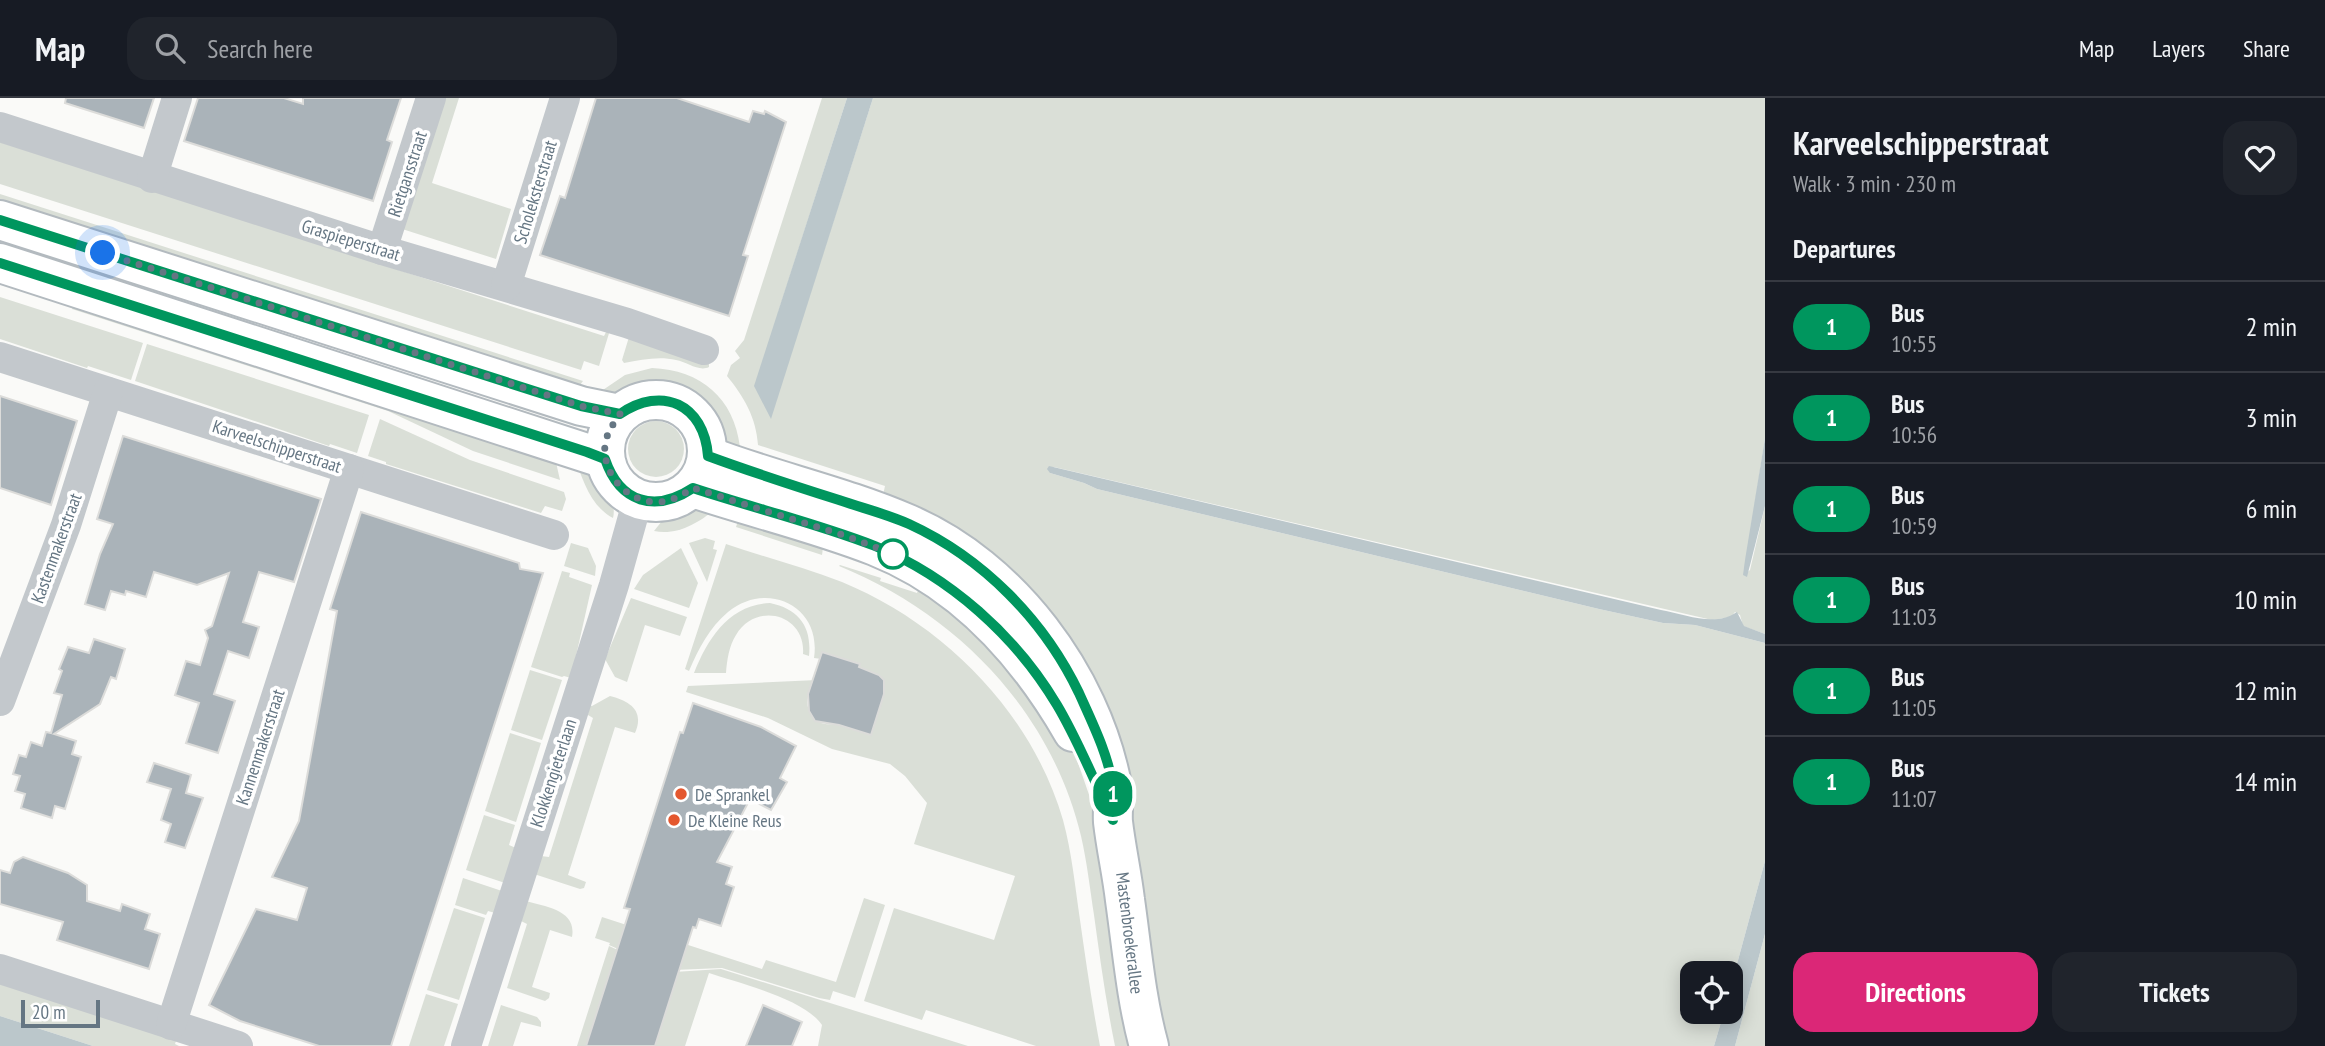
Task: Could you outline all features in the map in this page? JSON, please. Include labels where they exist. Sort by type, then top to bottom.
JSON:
[{"type":"main road","points":[[0,220],[581,406],[620,414]]},
{"type":"main road","points":[[0,263],[605,459]]},
{"type":"main road","points":[[652,400],[670,401],[686,409],[699,421],[706,438],[700,472],[676,498],[657,502],[638,499],[623,490],[611,476],[605,459],[608,435],[620,414],[634,404],[652,400]]},
{"type":"main road","name":"Mastenbroekerallee","points":[[700,472],[908,562],[973,606],[1031,666],[1077,740],[1113,820],[1140,1014],[1149,1046]]},
{"type":"street","points":[[152,178],[177,98]]},
{"type":"street","name":"Rietgansstraat","points":[[382,250],[431,98]]},
{"type":"street","name":"Scholeksterstraat","points":[[506,286],[565,98]]},
{"type":"street","name":"Graspieperstraat","points":[[0,127],[382,250],[627,323],[704,351]]},
{"type":"street","name":"Karveelschipperstraat","points":[[0,357],[554,535]]},
{"type":"street","name":"Kastenmakerstraat","points":[[0,701],[66,525],[108,392]]},
{"type":"street","name":"Kannenmakerstraat","points":[[171,1025],[349,469]]},
{"type":"street","name":"Klokkengieterlaan","points":[[466,1046],[614,585],[638,499]]},
{"type":"street","points":[[0,969],[238,1046]]},
{"type":"shaded area","points":[[441,98],[459,98],[432,183],[511,209],[496,259],[399,228]]},
{"type":"shaded area","points":[[822,98],[847,98],[778,313],[770,418],[873,98],[1765,98],[1765,438],[1744,575],[1750,570],[1765,506],[1765,634],[1743,626],[1740,615],[1735,612],[1731,617],[1712,620],[1054,467],[1050,473],[1097,489],[1599,609],[1663,623],[1695,625],[1765,643],[1765,861],[1738,961],[1680,961],[1680,1024],[1720,1024],[1714,1046],[1165,1046],[1120,780],[883,495],[885,486],[758,445],[755,425],[748,408],[727,376],[731,365],[740,358],[735,351],[744,340]]},
{"type":"shaded area","points":[[847,98],[873,98],[771,419],[754,386]]},
{"type":"shaded area","points":[[0,142],[604,336],[607,330],[610,330],[599,366],[584,361],[581,370],[0,184]]},
{"type":"shaded area","points":[[0,194],[583,381],[574,393],[0,210]]},
{"type":"shaded area","points":[[77,293],[555,458],[560,480],[473,451],[388,411],[72,309]]},
{"type":"shaded area","points":[[0,297],[143,343],[131,380],[0,339]]},
{"type":"shaded area","points":[[629,337],[709,361],[709,367],[697,368],[663,358],[624,363],[622,360]]},
{"type":"shaded area","points":[[147,344],[369,415],[357,453],[135,381]]},
{"type":"shaded area","points":[[652,368],[686,374],[712,390],[731,414],[740,447],[724,443],[695,401],[675,389],[645,389],[618,397],[597,394],[625,375]]},
{"type":"shaded area","points":[[380,419],[470,460],[564,492],[566,499],[562,511],[545,506],[541,513],[368,456]]},
{"type":"shaded area","points":[[656,421],[667,423],[676,429],[682,438],[682,460],[676,469],[667,475],[656,477],[645,475],[636,469],[630,460],[628,449],[630,438],[636,429],[645,423]]},
{"type":"shaded area","points":[[1765,438],[1765,506],[1747,577],[1743,575]]},
{"type":"shaded area","points":[[574,455],[594,467],[602,477],[612,498],[613,518],[593,499]]},
{"type":"shaded area","points":[[1049,466],[1691,617],[1720,619],[1737,612],[1744,626],[1765,634],[1765,643],[1695,625],[1663,623],[1599,609],[1097,489],[1050,473],[1047,469]]},
{"type":"shaded area","points":[[687,506],[715,509],[679,530],[654,531],[666,516]]},
{"type":"shaded area","points":[[741,511],[823,548],[822,555],[736,527]]},
{"type":"shaded area","points":[[705,538],[715,541],[713,549],[717,550],[707,582],[689,543]]},
{"type":"shaded area","points":[[571,543],[588,548],[596,566],[595,576],[564,566]]},
{"type":"shaded area","points":[[726,544],[842,582],[880,600],[949,648],[979,677],[1006,709],[1030,744],[1049,781],[1063,820],[1100,1046],[1036,1046],[926,1010],[922,1020],[864,1001],[894,908],[994,940],[1015,876],[914,844],[927,803],[905,776],[890,764],[832,749],[768,718],[686,692],[688,686],[817,680],[807,703],[815,719],[821,723],[842,725],[871,735],[881,704],[884,687],[880,676],[859,669],[860,664],[814,658],[814,640],[809,624],[801,612],[774,599],[759,598],[728,612],[705,639],[689,671],[685,669]]},
{"type":"shaded area","points":[[681,548],[698,583],[689,608],[634,589],[643,575]]},
{"type":"shaded area","points":[[840,565],[917,593],[922,581],[948,597],[1071,744],[1095,812],[1134,1046],[1115,1046],[1081,836],[1067,790],[1047,748],[1022,708],[993,672],[960,640],[922,611],[882,586]]},
{"type":"shaded area","points":[[562,571],[570,573],[569,577],[592,585],[571,678],[531,667]]},
{"type":"shaded area","points":[[631,598],[687,617],[680,636],[645,625],[627,682],[615,677],[605,659]]},
{"type":"shaded area","points":[[770,603],[789,610],[802,621],[808,636],[809,656],[803,654],[802,640],[797,629],[788,621],[767,616],[755,618],[745,624],[736,635],[729,653],[726,673],[694,673],[713,636],[722,626],[743,610]]},
{"type":"shaded area","points":[[530,670],[562,680],[542,740],[511,730]]},
{"type":"shaded area","points":[[610,696],[633,708],[638,725],[635,733],[615,727],[568,875],[586,882],[584,888],[580,889],[534,874],[541,856],[549,857],[593,718],[588,715],[589,705],[592,706]]},
{"type":"shaded area","points":[[510,733],[541,743],[516,822],[485,811]]},
{"type":"shaded area","points":[[484,815],[515,825],[509,845],[516,848],[505,883],[466,870]]},
{"type":"shaded area","points":[[1765,861],[1765,934],[1743,1016],[1743,961],[1738,961]]},
{"type":"shaded area","points":[[463,878],[502,891],[495,913],[488,911],[486,915],[455,905]]},
{"type":"shaded area","points":[[864,898],[885,905],[855,998],[833,991],[830,1000],[819,998],[722,968],[674,970],[652,964],[595,938],[602,917],[762,969],[766,960],[836,982]]},
{"type":"shaded area","points":[[526,901],[565,915],[572,928],[572,937],[550,930],[532,987],[550,993],[545,1001],[507,988],[527,924],[521,921]]},
{"type":"shaded area","points":[[454,908],[485,918],[459,1000],[427,990]]},
{"type":"shaded area","points":[[1765,934],[1765,1046],[1735,1046]]},
{"type":"shaded area","points":[[609,946],[674,972],[721,969],[968,1046],[818,1046],[822,1025],[801,1007],[770,993],[709,973],[685,1046],[577,1046]]},
{"type":"shaded area","points":[[0,978],[178,1035],[175,1044],[179,1046],[93,1046],[0,1016]]},
{"type":"shaded area","points":[[426,994],[458,1004],[444,1046],[409,1046]]},
{"type":"shaded area","points":[[501,1005],[537,1017],[541,1027],[521,1022],[513,1046],[488,1046]]},
{"type":"shaded area","points":[[0,1016],[93,1046],[0,1046]]},
{"type":"shaded area","points":[[1720,1024],[1741,1024],[1735,1046],[1714,1046]]},
{"type":"building","points":[[66,98],[154,98],[144,128],[65,103]]},
{"type":"building","points":[[198,98],[284,98],[303,104],[303,98],[401,98],[387,140],[392,142],[373,201],[184,141]]},
{"type":"building","points":[[596,98],[677,98],[749,122],[753,111],[764,114],[765,111],[786,122],[743,255],[748,256],[729,316],[540,255],[560,196],[565,198]]},
{"type":"building","points":[[0,396],[77,421],[51,505],[0,488]]},
{"type":"building","points":[[123,436],[321,499],[294,582],[259,572],[243,622],[259,627],[249,658],[228,651],[214,694],[235,701],[218,753],[186,743],[199,703],[175,695],[186,661],[200,665],[208,638],[205,630],[212,626],[229,573],[197,585],[154,572],[146,597],[126,591],[125,595],[111,591],[105,610],[85,604],[100,554],[113,524],[97,519]]},
{"type":"building","points":[[361,512],[519,563],[520,569],[543,573],[391,1046],[319,1046],[240,1021],[209,1005],[256,909],[297,920],[307,888],[272,877],[299,821],[337,611],[330,609]]},
{"type":"building","points":[[94,639],[125,649],[116,679],[111,677],[100,704],[54,734],[76,741],[72,754],[81,757],[65,809],[55,806],[52,818],[21,808],[25,794],[15,791],[20,776],[13,774],[19,755],[26,757],[31,742],[42,746],[46,732],[51,733],[62,695],[54,693],[62,671],[59,669],[68,647],[89,653]]},
{"type":"building","points":[[822,652],[860,664],[859,667],[879,675],[884,680],[884,694],[871,735],[815,721],[809,711],[808,694]]},
{"type":"building","points":[[693,703],[761,727],[796,746],[780,778],[787,782],[771,810],[750,799],[717,862],[732,867],[726,884],[734,887],[721,926],[699,919],[696,928],[693,927],[655,1046],[586,1046],[630,909],[624,908],[680,732],[683,733]]},
{"type":"building","points":[[154,763],[191,775],[186,793],[203,798],[185,848],[165,842],[171,824],[161,820],[171,789],[147,782]]},
{"type":"building","points":[[23,857],[68,873],[87,885],[87,901],[120,911],[122,904],[150,914],[145,929],[160,934],[149,969],[57,940],[63,922],[0,904],[0,870],[10,873],[14,862]]},
{"type":"building","points":[[763,1005],[802,1022],[792,1046],[746,1046]]},
{"type":"bus line","name":"1","points":[[0,220],[581,406],[620,414],[634,404],[652,400],[670,401],[686,409],[699,421],[706,438],[708,456],[875,512],[935,537],[969,558],[1002,587],[1028,614],[1051,644],[1089,716],[1108,765],[1113,789],[1113,820],[1077,740],[1031,666],[973,606],[908,562],[878,547],[693,488],[676,498],[657,502],[638,499],[623,490],[611,476],[605,459],[569,445],[0,263]]},
{"type":"place","name":"De Sprankel","points":[[681,794]]},
{"type":"place","name":"De Kleine Reus","points":[[674,820]]},
{"type":"route","points":[[103,253],[581,406],[620,414],[610,428],[605,443],[605,459],[611,476],[623,490],[638,499],[657,502],[676,498],[693,488],[846,536],[893,554]]}]
